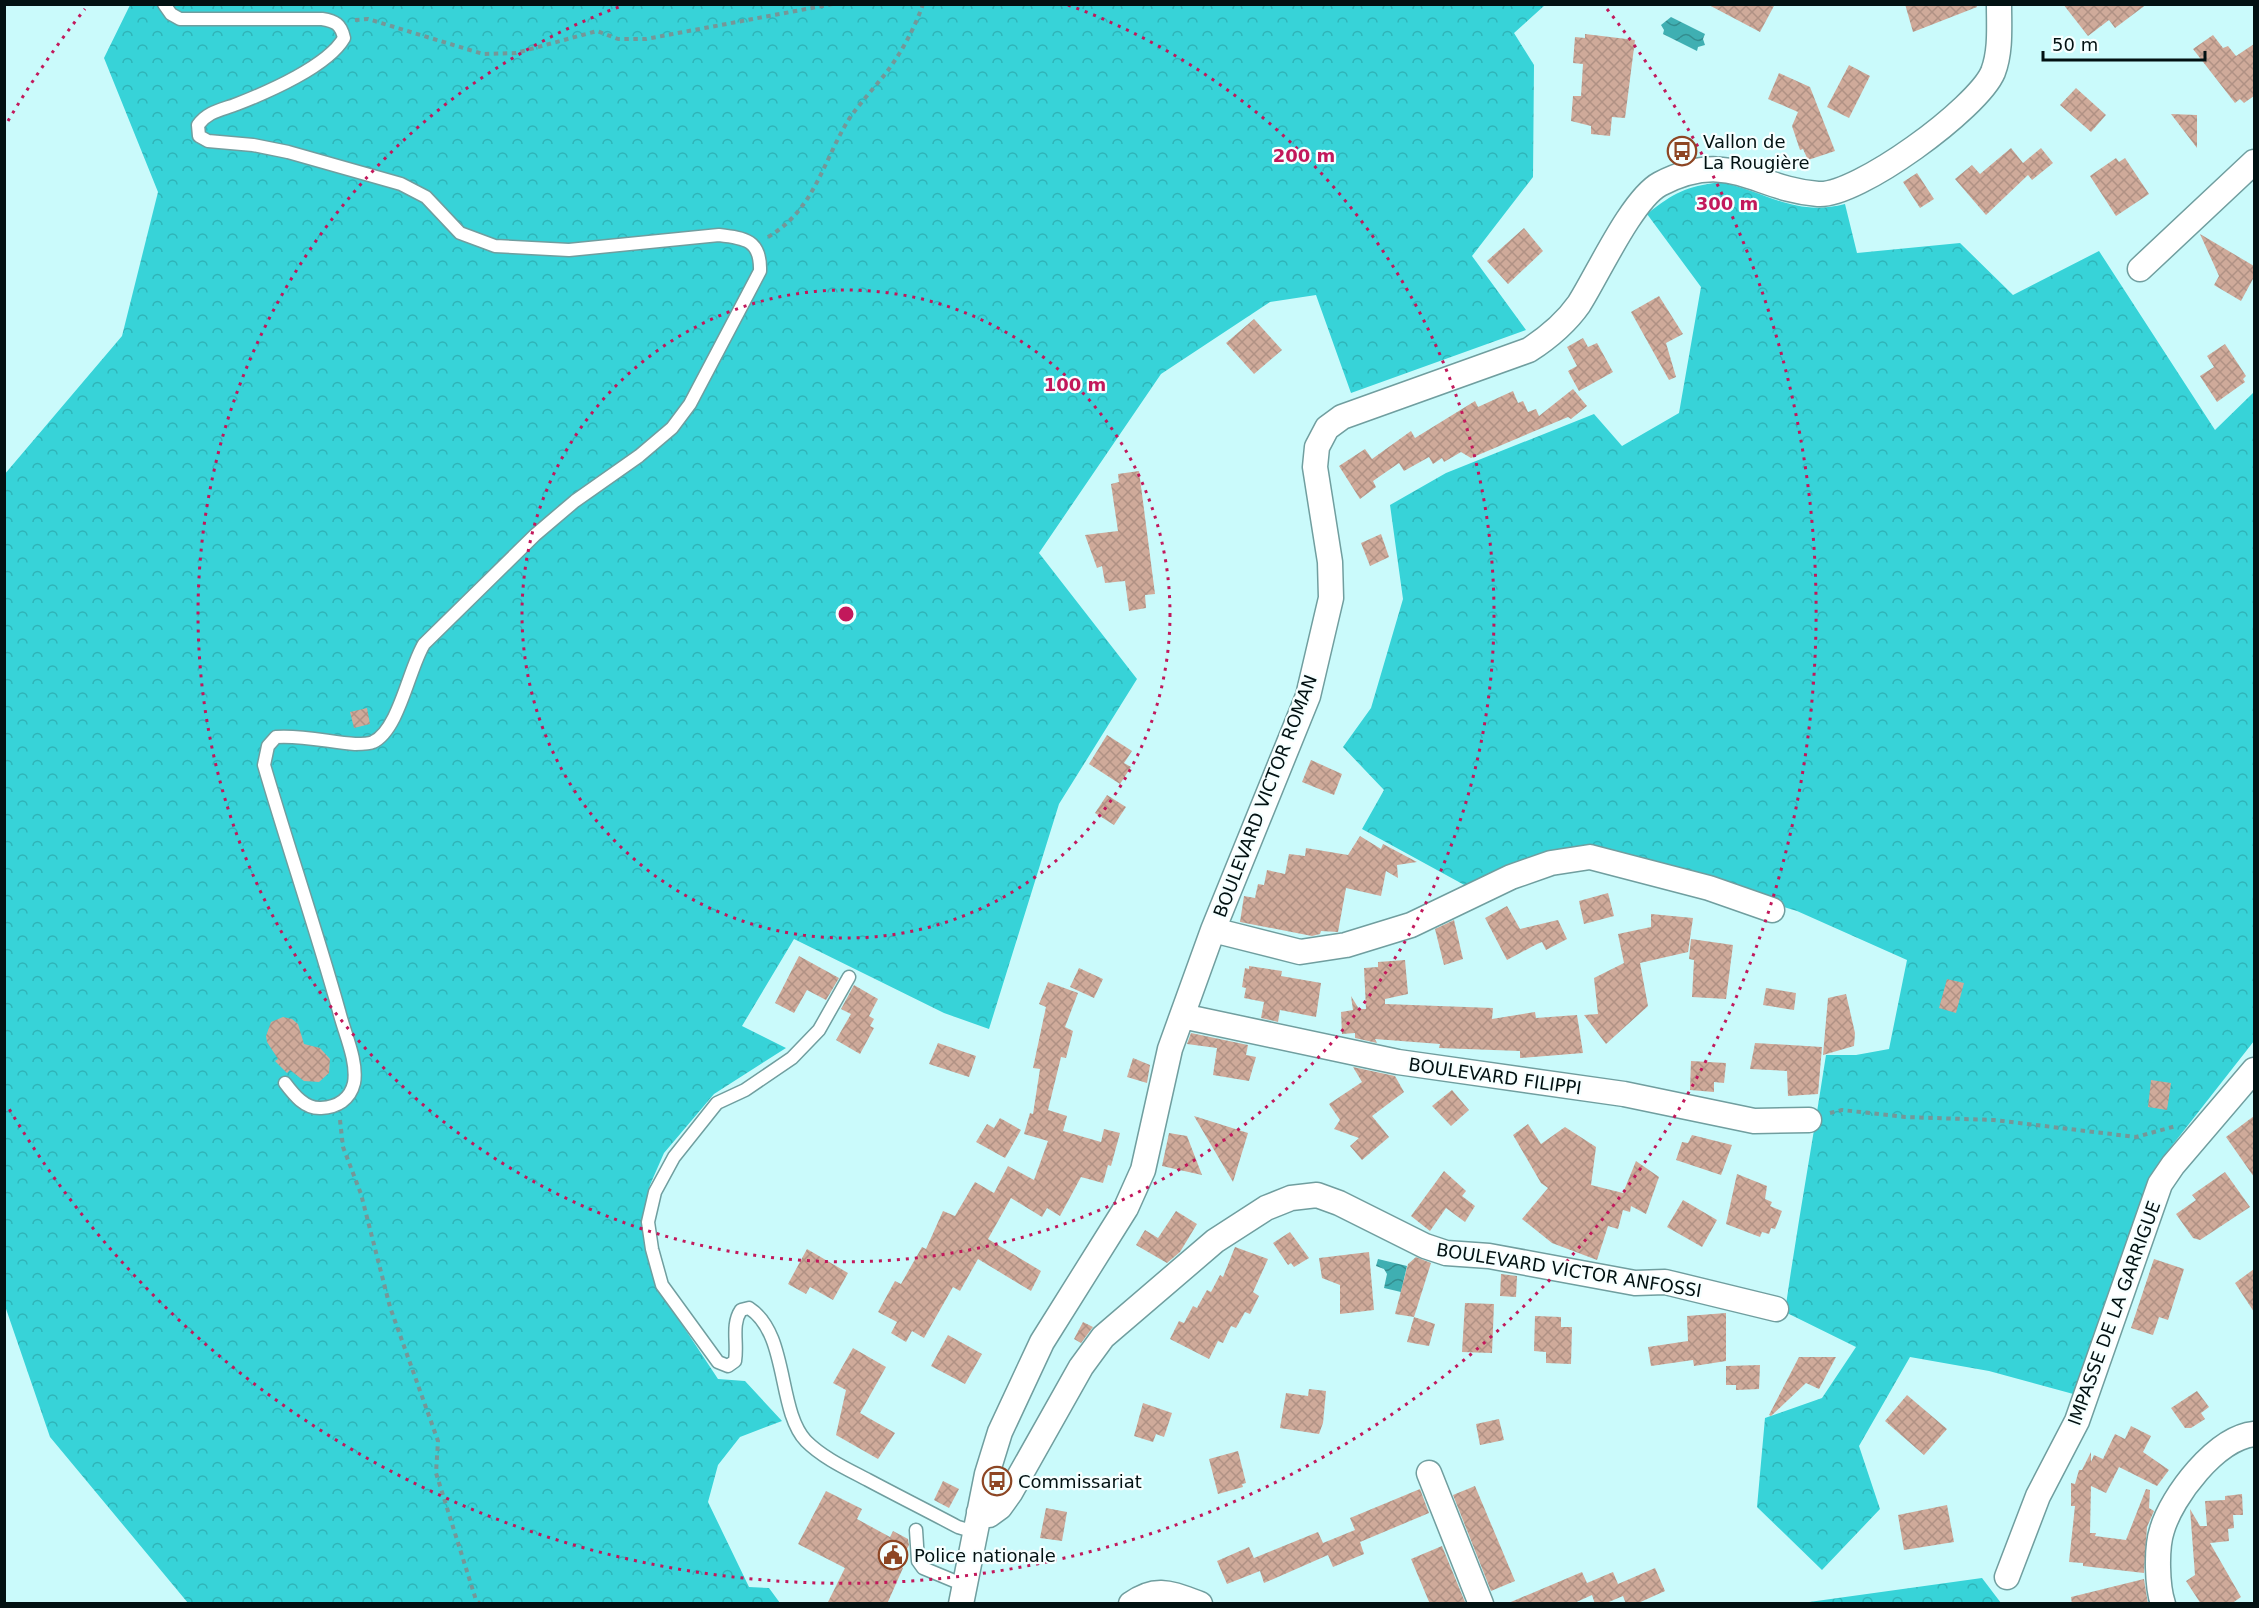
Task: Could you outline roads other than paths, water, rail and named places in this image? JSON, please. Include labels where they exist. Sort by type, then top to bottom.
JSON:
[{"type":"street","name":"BOULEVARD VICTOR ROMAN","points":[[963,1594],[977,1522],[1000,1432],[1042,1342],[1126,1208],[1143,1170],[1170,1048],[1213,930],[1308,696],[1331,598],[1330,562],[1315,467],[1317,447],[1327,428],[1342,417],[1529,350],[1555,333],[1577,306],[1635,210],[1657,186],[1689,172],[1718,169],[1749,174],[1790,189],[1820,195],[1843,190],[1921,144],[1974,100],[1992,74],[1999,50],[1999,4]]},
{"type":"street","points":[[2140,269],[2254,162]]},
{"type":"street","points":[[1213,930],[1300,952],[1346,945],[1411,925],[1531,870],[1551,863],[1590,857],[1709,888],[1772,910]]},
{"type":"street","name":"BOULEVARD FILIPPI","points":[[1182,1016],[1398,1062],[1624,1094],[1754,1121],[1809,1120]]},
{"type":"street","name":"IMPASSE DE LA GARRIGUE","points":[[2007,1577],[2037,1496],[2077,1421],[2160,1184],[2173,1165],[2254,1070]]},
{"type":"street","name":"BOULEVARD VICTOR ANFOSSI","points":[[977,1522],[1000,1507],[1010,1493],[1081,1367],[1103,1336],[1215,1241],[1266,1208],[1291,1198],[1317,1195],[1339,1203],[1425,1246],[1446,1253],[1489,1256],[1635,1282],[1665,1282],[1776,1309]]},
{"type":"street","points":[[2163,1604],[2159,1593],[2161,1531],[2177,1499],[2192,1476],[2220,1450],[2254,1434]]},
{"type":"street","points":[[1429,1473],[1481,1604]]},
{"type":"street","points":[[1131,1604],[1144,1595],[1155,1592],[1169,1593],[1200,1604]]},
{"type":"lane","points":[[164,4],[171,14],[180,20],[334,21],[342,28],[344,38],[329,56],[239,103],[204,116],[198,125],[200,136],[208,141],[253,145],[401,184],[426,197],[460,233],[495,246],[568,250],[719,235],[741,238],[754,246],[760,256],[760,271],[690,404],[672,428],[656,443],[534,535],[424,644],[414,660],[394,715],[384,732],[373,742],[358,744],[289,736],[276,737],[268,746],[264,765],[350,1052],[354,1083],[347,1098],[338,1105],[313,1109],[295,1097],[285,1083]]},
{"type":"lane","points":[[849,977],[819,1030],[792,1058],[745,1089],[717,1103],[674,1156],[655,1192],[650,1212],[648,1222],[651,1249],[662,1285],[718,1362],[728,1366],[735,1361],[737,1346],[734,1321],[741,1310],[749,1308],[762,1316],[770,1333],[794,1417],[805,1440],[832,1461],[958,1527],[977,1522]]},
{"type":"lane","points":[[916,1530],[918,1561],[923,1568],[963,1594]]},
{"type":"water","points":[[1671,17],[1705,34],[1703,39],[1705,45],[1698,47],[1697,51],[1663,34],[1664,30],[1661,25]]},
{"type":"water","points":[[1378,1259],[1407,1266],[1401,1292],[1384,1288],[1387,1274],[1384,1269],[1376,1266]]},
{"type":"place","name":"Vallon de La Rougière","points":[[1682,151]]},
{"type":"place","name":"Commissariat","points":[[997,1481]]},
{"type":"place","name":"Police nationale","points":[[893,1555]]}]
